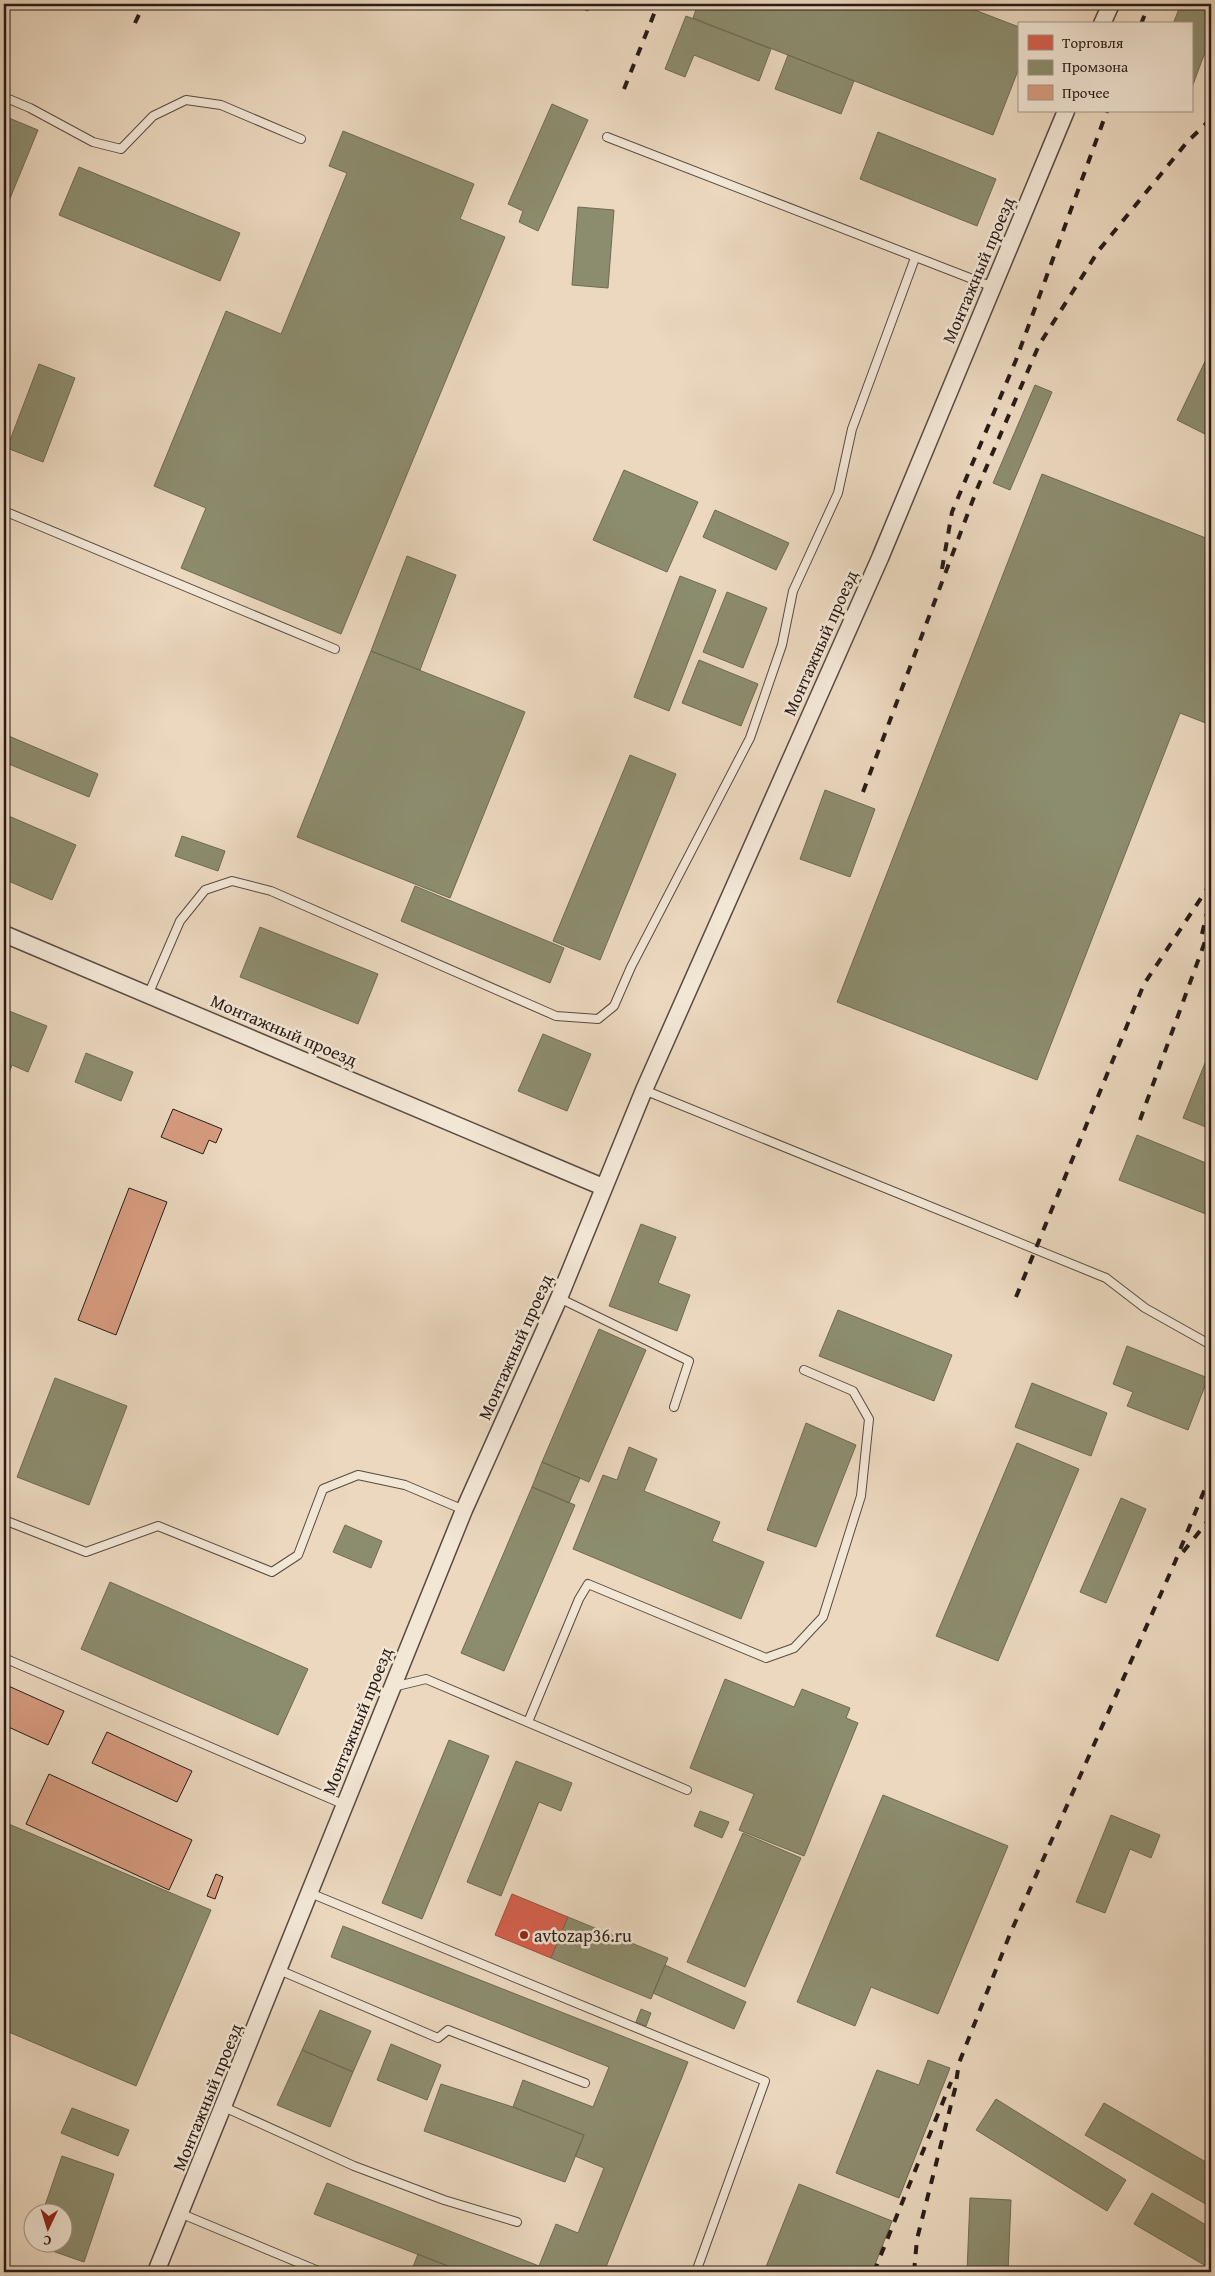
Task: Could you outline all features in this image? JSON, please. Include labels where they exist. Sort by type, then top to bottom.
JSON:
[{"type":"street","points":[[1103,22],[1111,4]]},
{"type":"street","name":"Монтажный проезд","points":[[156,2272],[182,2214],[464,1510],[559,1298],[644,1090],[880,558],[1066,112]]},
{"type":"street","name":"Монтажный проезд","points":[[4,934],[603,1187]]},
{"type":"lane","points":[[4,97],[30,108],[93,142],[121,149],[153,116],[186,100],[220,105],[301,139]]},
{"type":"lane","points":[[607,137],[993,287]]},
{"type":"lane","points":[[148,995],[180,922],[205,890],[232,881],[271,892],[556,1016],[598,1019],[614,1006],[631,967],[750,738],[782,646],[793,591],[838,493],[852,429],[915,258]]},
{"type":"lane","points":[[4,511],[335,649]]},
{"type":"lane","points":[[644,1090],[1106,1278],[1145,1308],[1211,1345]]},
{"type":"lane","points":[[559,1298],[689,1361],[674,1406]]},
{"type":"lane","points":[[528,1722],[579,1598],[588,1584],[766,1658],[794,1648],[823,1617],[861,1496],[869,1419],[853,1391],[804,1370]]},
{"type":"lane","points":[[4,1520],[86,1552],[158,1526],[272,1572],[298,1555],[324,1489],[358,1475],[406,1485],[464,1510]]},
{"type":"lane","points":[[4,1658],[345,1805]]},
{"type":"lane","points":[[392,1688],[426,1679],[687,1790]]},
{"type":"lane","points":[[310,1893],[765,2081],[696,2272]]},
{"type":"lane","points":[[279,1970],[438,2038],[448,2030],[584,2083]]},
{"type":"lane","points":[[224,2107],[354,2166],[444,2200],[517,2222]]},
{"type":"lane","points":[[182,2214],[321,2272]]},
{"type":"building: Торговля","points":[[512,1894],[568,1917],[551,1958],[495,1935]]},
{"type":"building: Промзона","points":[[569,4],[591,4],[588,11]]},
{"type":"building: Промзона","points":[[698,4],[959,4],[1018,27],[1018,71],[993,135],[693,18]]},
{"type":"building: Промзона","points":[[1181,4],[1211,4],[1211,36],[1192,87],[1192,22],[1174,22]]},
{"type":"building: Промзона","points":[[686,16],[771,49],[759,81],[694,55],[685,77],[665,69]]},
{"type":"building: Промзона","points":[[788,55],[854,81],[841,114],[775,89]]},
{"type":"building: Промзона","points":[[552,104],[588,120],[538,231],[519,222],[523,211],[508,204]]},
{"type":"building: Промзона","points":[[4,116],[38,130],[4,213]]},
{"type":"building: Промзона","points":[[343,131],[474,184],[460,219],[505,237],[341,634],[181,568],[206,508],[154,486],[226,311],[281,334],[347,173],[329,166]]},
{"type":"building: Промзона","points":[[878,132],[996,179],[977,226],[860,179]]},
{"type":"building: Промзона","points":[[79,167],[240,233],[220,281],[59,215]]},
{"type":"building: Промзона","points":[[578,207],[614,210],[608,288],[572,285]]},
{"type":"building: Промзона","points":[[1211,349],[1211,437],[1177,420]]},
{"type":"building: Промзона","points":[[39,364],[75,378],[43,462],[7,448]]},
{"type":"building: Промзона","points":[[1035,385],[1052,392],[1010,490],[993,483]]},
{"type":"building: Промзона","points":[[624,470],[698,502],[667,572],[593,540]]},
{"type":"building: Промзона","points":[[1042,474],[1211,540],[1211,725],[1180,713],[1037,1080],[837,1002]]},
{"type":"building: Промзона","points":[[715,510],[789,543],[776,570],[703,537]]},
{"type":"building: Промзона","points":[[407,556],[456,575],[420,670],[371,651]]},
{"type":"building: Промзона","points":[[680,576],[716,590],[669,711],[634,697]]},
{"type":"building: Промзона","points":[[727,592],[767,608],[743,668],[703,652]]},
{"type":"building: Промзона","points":[[371,651],[525,712],[450,898],[297,837]]},
{"type":"building: Промзона","points":[[699,660],[758,684],[741,726],[682,703]]},
{"type":"building: Промзона","points":[[4,734],[98,774],[89,797],[4,762]]},
{"type":"building: Промзона","points":[[630,755],[676,774],[600,960],[553,941]]},
{"type":"building: Промзона","points":[[825,790],[875,809],[850,877],[800,859]]},
{"type":"building: Промзона","points":[[4,814],[76,845],[52,900],[4,879]]},
{"type":"building: Промзона","points":[[182,836],[225,851],[218,871],[175,856]]},
{"type":"building: Промзона","points":[[415,886],[564,948],[550,983],[401,921]]},
{"type":"building: Промзона","points":[[260,927],[378,974],[358,1024],[240,977]]},
{"type":"building: Промзона","points":[[4,1009],[47,1026],[28,1072],[12,1065],[4,1086]]},
{"type":"building: Промзона","points":[[543,1034],[591,1054],[567,1111],[518,1091]]},
{"type":"building: Промзона","points":[[1211,1048],[1211,1129],[1183,1118]]},
{"type":"building: Промзона","points":[[86,1053],[133,1072],[121,1101],[75,1082]]},
{"type":"building: Промзона","points":[[1137,1135],[1211,1165],[1211,1216],[1119,1180]]},
{"type":"building: Промзона","points":[[641,1224],[676,1237],[658,1283],[690,1295],[677,1331],[609,1306]]},
{"type":"building: Промзона","points":[[838,1310],[952,1355],[934,1401],[819,1356]]},
{"type":"building: Промзона","points":[[599,1329],[646,1350],[589,1482],[542,1462]]},
{"type":"building: Промзона","points":[[1127,1346],[1208,1378],[1188,1430],[1127,1406],[1133,1392],[1113,1384]]},
{"type":"building: Промзона","points":[[55,1378],[127,1406],[89,1505],[17,1477]]},
{"type":"building: Промзона","points":[[1032,1383],[1107,1413],[1091,1456],[1015,1427]]},
{"type":"building: Промзона","points":[[806,1423],[856,1445],[816,1547],[767,1530]]},
{"type":"building: Промзона","points":[[1017,1443],[1079,1469],[998,1661],[936,1636]]},
{"type":"building: Промзона","points":[[629,1447],[657,1459],[644,1491],[720,1522],[712,1541],[764,1562],[741,1619],[573,1549],[603,1475],[617,1480]]},
{"type":"building: Промзона","points":[[542,1462],[580,1478],[569,1503],[532,1487]]},
{"type":"building: Промзона","points":[[532,1487],[575,1505],[504,1671],[461,1653]]},
{"type":"building: Промзона","points":[[1121,1498],[1146,1509],[1106,1603],[1080,1592]]},
{"type":"building: Промзона","points":[[345,1525],[382,1541],[371,1568],[333,1552]]},
{"type":"building: Промзона","points":[[110,1582],[308,1669],[278,1735],[81,1649]]},
{"type":"building: Промзона","points":[[725,1679],[794,1707],[802,1689],[850,1708],[846,1718],[858,1723],[804,1856],[739,1830],[754,1794],[690,1768]]},
{"type":"building: Промзона","points":[[449,1740],[489,1756],[422,1919],[382,1903]]},
{"type":"building: Промзона","points":[[516,1761],[572,1783],[561,1811],[539,1802],[501,1896],[467,1882]]},
{"type":"building: Промзона","points":[[883,1795],[1008,1846],[938,2014],[871,1987],[855,2026],[797,2002]]},
{"type":"building: Промзона","points":[[700,1811],[729,1822],[722,1838],[694,1826]]},
{"type":"building: Промзона","points":[[1111,1815],[1160,1835],[1151,1858],[1130,1849],[1105,1913],[1076,1902]]},
{"type":"building: Промзона","points":[[4,1822],[211,1910],[136,2086],[4,2030]]},
{"type":"building: Промзона","points":[[743,1833],[801,1858],[745,1987],[687,1962]]},
{"type":"building: Промзона","points":[[568,1917],[668,1958],[651,1999],[551,1958]]},
{"type":"building: Промзона","points":[[343,1926],[688,2062],[604,2272],[463,2272],[314,2214],[327,2183],[539,2266],[556,2224],[578,2233],[604,2168],[575,2156],[584,2135],[513,2107],[523,2080],[593,2107],[609,2067],[331,1957]]},
{"type":"building: Промзона","points":[[665,1965],[746,2002],[734,2029],[653,1993]]},
{"type":"building: Промзона","points":[[641,2009],[651,2013],[646,2026],[636,2022]]},
{"type":"building: Промзона","points":[[320,2010],[371,2031],[353,2072],[302,2050]]},
{"type":"building: Промзона","points":[[391,2044],[441,2065],[427,2100],[377,2080]]},
{"type":"building: Промзона","points":[[302,2050],[353,2072],[330,2127],[277,2105]]},
{"type":"building: Промзона","points":[[928,2060],[950,2068],[899,2198],[836,2173],[877,2070],[919,2085]]},
{"type":"building: Промзона","points":[[441,2084],[513,2107],[584,2135],[565,2182],[424,2131]]},
{"type":"building: Промзона","points":[[996,2099],[1126,2180],[1107,2211],[976,2130]]},
{"type":"building: Промзона","points":[[1104,2103],[1211,2165],[1211,2207],[1085,2135]]},
{"type":"building: Промзона","points":[[72,2108],[129,2130],[118,2156],[61,2133]]},
{"type":"building: Промзона","points":[[62,2156],[114,2174],[84,2262],[61,2254],[72,2254],[72,2204],[45,2204]]},
{"type":"building: Промзона","points":[[799,2184],[892,2221],[872,2272],[764,2272]]},
{"type":"building: Промзона","points":[[1152,2193],[1211,2228],[1211,2269],[1134,2224]]},
{"type":"building: Промзона","points":[[970,2198],[1011,2200],[1008,2272],[967,2272]]},
{"type":"building: Промзона","points":[[418,2254],[463,2272],[411,2272]]},
{"type":"building: Прочее","points":[[173,1109],[222,1129],[216,1143],[209,1140],[203,1154],[161,1137]]},
{"type":"building: Прочее","points":[[129,1188],[167,1202],[116,1335],[78,1320]]},
{"type":"building: Прочее","points":[[4,1684],[64,1711],[48,1745],[4,1725]]},
{"type":"building: Прочее","points":[[107,1732],[192,1771],[177,1802],[92,1763]]},
{"type":"building: Прочее","points":[[49,1774],[192,1840],[169,1890],[26,1824]]},
{"type":"building: Прочее","points":[[216,1874],[223,1877],[215,1899],[207,1896]]},
{"type":"railway","points":[[135,23],[144,4]]},
{"type":"railway","points":[[624,89],[658,4]]},
{"type":"railway","points":[[1142,22],[1149,4]]},
{"type":"railway","points":[[942,569],[952,512],[1016,360],[1107,112]]},
{"type":"railway","points":[[863,792],[977,489],[1039,345],[1099,250],[1188,141],[1211,119]]},
{"type":"railway","points":[[1016,1297],[1144,984],[1211,883]]},
{"type":"railway","points":[[1202,934],[1211,896]]},
{"type":"railway","points":[[1140,1120],[1211,925]]},
{"type":"railway","points":[[914,2272],[917,2239],[955,2089],[959,2063],[1010,1934],[1175,1562],[1211,1474]]},
{"type":"railway","points":[[1183,1552],[1211,1517]]},
{"type":"railway","points":[[874,2272],[951,2082]]},
{"type":"place","name":"avtozap36.ru","points":[[524,1935]]}]
